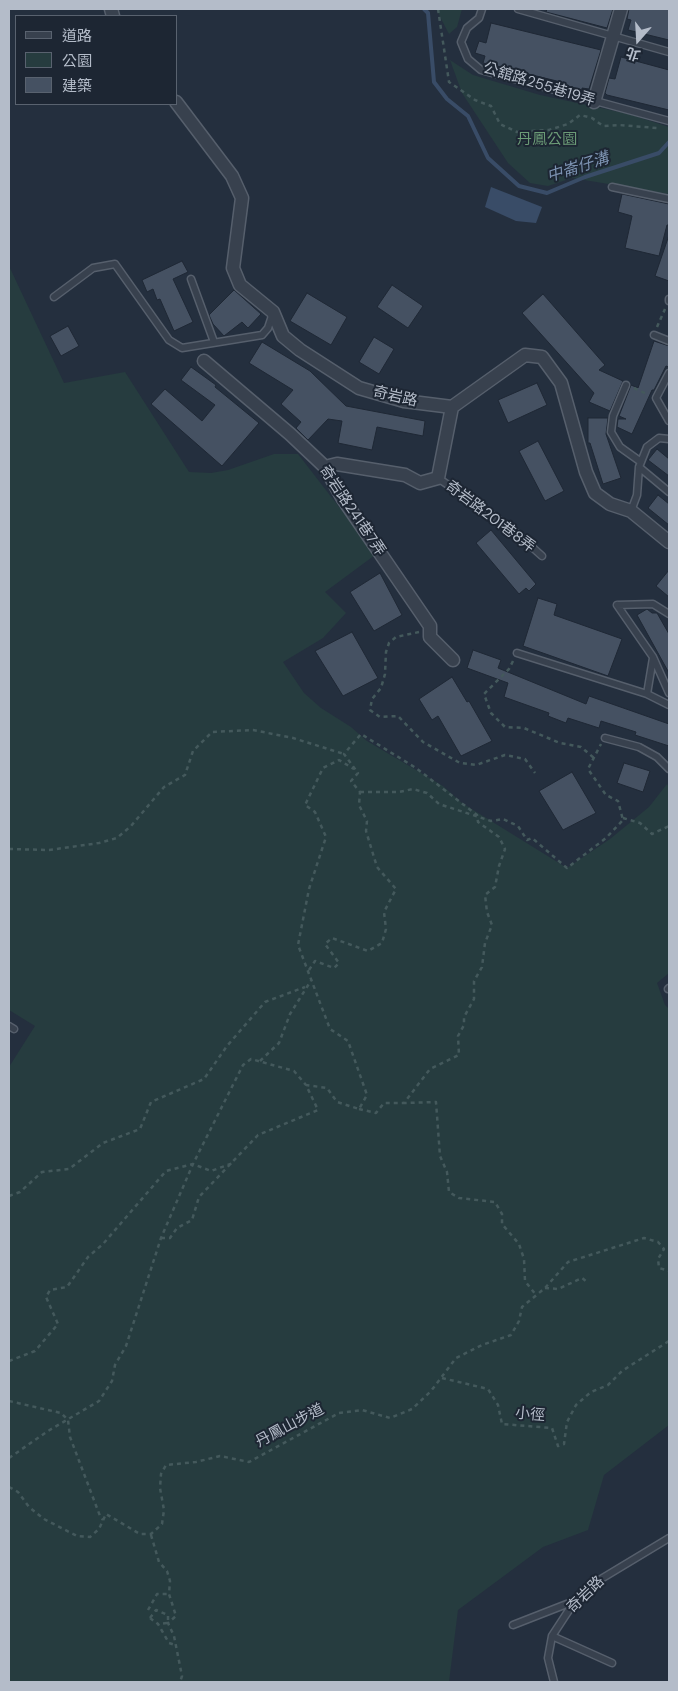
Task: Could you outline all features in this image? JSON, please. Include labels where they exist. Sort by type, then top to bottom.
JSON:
[{"type":"street","points":[[594,102],[621,9]]},
{"type":"street","name":"奇岩路","points":[[178,105],[232,176],[242,198],[233,268],[240,285],[273,312],[283,336],[300,350],[359,388],[404,402],[452,407]]},
{"type":"street","points":[[325,468],[337,464],[405,476],[420,483],[438,478],[452,407],[465,400],[526,355],[542,357],[561,383],[586,472],[595,493],[610,504],[631,511],[669,542]]},
{"type":"street","name":"奇岩路241巷7弄","points":[[204,361],[325,468],[343,499],[430,626],[430,637],[453,660]]},
{"type":"lane","name":"公舘路255巷19弄","points":[[482,9],[479,18],[467,28],[461,42],[468,59],[482,70],[669,121]]},
{"type":"lane","points":[[518,9],[613,38],[669,52]]},
{"type":"lane","points":[[612,187],[669,199]]},
{"type":"lane","points":[[54,297],[93,268],[115,264],[169,340],[182,348],[262,335],[268,328],[273,312]]},
{"type":"lane","points":[[190,279],[214,342]]},
{"type":"lane","points":[[654,335],[669,341]]},
{"type":"lane","points":[[669,373],[656,398],[669,421]]},
{"type":"lane","points":[[626,385],[612,416],[611,432],[620,447],[669,492]]},
{"type":"lane","points":[[631,511],[637,495],[640,465],[648,447],[659,438],[669,439]]},
{"type":"lane","name":"奇岩路201巷8弄","points":[[438,478],[513,530],[542,556]]},
{"type":"lane","points":[[669,614],[653,604],[617,605],[653,657],[669,693]]},
{"type":"lane","points":[[518,653],[647,694],[669,705]]},
{"type":"lane","points":[[647,694],[653,657]]},
{"type":"lane","points":[[605,738],[639,747],[657,757],[669,769]]},
{"type":"lane","name":"奇岩路","points":[[554,1682],[548,1658],[552,1636],[569,1610],[601,1579],[669,1538]]},
{"type":"lane","points":[[514,1625],[581,1598]]},
{"type":"lane","points":[[552,1636],[612,1663]]},
{"type":"path","points":[[438,9],[449,82],[475,100],[491,106],[500,124],[517,132],[549,130],[568,124],[580,115],[592,118],[603,126],[663,128]]},
{"type":"path","points":[[654,335],[663,312]]},
{"type":"path","points":[[626,385],[656,398]]},
{"type":"path","points":[[430,626],[412,635],[396,637],[389,643],[386,652],[385,674],[381,688],[372,699],[370,710],[380,717],[398,716],[423,742],[460,763],[476,765],[505,755],[525,759],[535,773]]},
{"type":"path","points":[[518,653],[508,670],[484,694],[491,713],[505,727],[524,728],[560,743],[581,747],[594,758]]},
{"type":"path","points":[[9,849],[49,850],[99,843],[117,838],[131,826],[164,787],[185,775],[193,751],[212,732],[253,730],[293,738],[344,754],[357,771]]},
{"type":"path","points":[[344,754],[361,734],[416,768],[477,815],[478,822],[499,837],[505,849],[498,866],[495,887],[485,895],[487,912],[492,925],[485,943],[482,967],[474,981],[474,998],[464,1017],[464,1025],[458,1036],[459,1055],[430,1069],[404,1103]]},
{"type":"path","points":[[360,792],[399,792],[413,789],[426,793],[439,804],[491,821],[503,819],[518,826],[527,840],[532,838],[567,868],[606,838],[624,820],[618,802],[606,795],[588,769],[605,738]]},
{"type":"path","points":[[357,771],[339,760],[324,768],[305,805],[315,812],[326,837],[309,889],[298,945],[330,1029],[348,1041],[368,1095],[359,1110]]},
{"type":"path","points":[[309,970],[315,961],[334,968],[340,964],[326,944],[332,938],[368,951],[382,943],[386,929],[384,912],[396,889],[377,867],[366,831],[367,821],[359,804],[360,792],[351,781],[358,773],[357,771]]},
{"type":"path","points":[[623,818],[640,823],[652,834],[669,826]]},
{"type":"path","points":[[260,1061],[279,1043],[290,1014],[312,979]]},
{"type":"path","points":[[9,1196],[20,1192],[42,1172],[69,1169],[103,1143],[140,1129],[151,1102],[204,1079],[227,1046],[265,1002],[306,988]]},
{"type":"path","points":[[9,1458],[48,1431],[99,1400],[112,1381],[115,1365],[126,1346],[161,1238],[193,1164],[244,1065],[251,1059],[294,1070],[306,1085],[318,1110],[258,1135],[199,1197],[192,1220],[177,1228],[170,1238],[161,1238]]},
{"type":"path","points":[[306,1085],[327,1088],[336,1102],[359,1110],[376,1113],[384,1103],[436,1102],[440,1156],[447,1172],[449,1192],[458,1198],[495,1202],[502,1214],[502,1224],[519,1244],[524,1259],[525,1281],[536,1295]]},
{"type":"path","points":[[9,1361],[35,1351],[58,1324],[46,1297],[50,1290],[67,1288],[88,1257],[103,1244],[166,1171],[193,1164],[211,1171],[234,1162]]},
{"type":"path","name":"丹鳳山步道","points":[[151,1534],[162,1524],[164,1510],[160,1488],[162,1474],[166,1465],[196,1462],[220,1456],[248,1462],[339,1413],[362,1410],[390,1418],[412,1408],[442,1378],[456,1358],[482,1345],[511,1335],[519,1320],[522,1307],[545,1288],[568,1262],[644,1238],[658,1242],[664,1249],[658,1259],[659,1268],[669,1270]]},
{"type":"path","points":[[545,1288],[558,1289],[582,1278],[587,1282]]},
{"type":"path","name":"小徑","points":[[442,1378],[488,1389],[498,1405],[502,1424],[552,1428],[558,1446],[564,1444],[567,1422],[576,1405],[591,1392],[608,1385],[622,1370],[669,1341]]},
{"type":"path","points":[[9,1401],[60,1413],[68,1420],[70,1437],[103,1520]]},
{"type":"path","points":[[9,1487],[18,1492],[30,1507],[44,1519],[77,1536],[90,1536],[99,1529],[106,1514],[140,1534],[151,1534],[159,1562],[167,1571],[170,1581],[169,1594],[176,1616],[168,1623],[158,1624]]},
{"type":"path","points":[[148,1610],[157,1594],[169,1594]]},
{"type":"path","points":[[175,1645],[169,1643],[158,1624],[150,1618],[156,1610],[168,1614],[168,1623],[175,1645],[182,1676],[180,1682]]},
{"type":"green space","points":[[436,9],[462,9],[457,27],[449,34]]},
{"type":"green space","name":"丹鳳公園","points":[[450,60],[473,75],[540,95],[629,114],[669,127],[669,194],[572,178],[548,186],[530,183],[508,163],[462,93]]},
{"type":"green space","points":[[9,266],[64,383],[125,372],[189,472],[211,473],[228,470],[274,454],[298,454],[370,547],[375,555],[325,592],[346,613],[323,638],[283,662],[304,693],[321,708],[351,727],[367,741],[443,786],[462,803],[567,868],[610,839],[649,807],[667,784],[669,787],[669,973],[657,983],[665,1005],[669,1009],[669,1425],[604,1475],[588,1530],[543,1547],[458,1610],[449,1682],[9,1682],[9,1067],[35,1026],[9,1010]]},
{"type":"water","points":[[491,187],[542,207],[536,223],[516,221],[485,207]]},
{"type":"building","points":[[547,9],[613,9],[607,28],[546,12]]},
{"type":"building","points":[[629,9],[669,9],[669,40],[628,30],[631,20],[627,19]]},
{"type":"building","points":[[491,23],[601,50],[589,89],[582,88],[582,90],[565,85],[565,83],[483,63],[485,56],[475,53],[479,41],[486,43]]},
{"type":"building","points":[[621,57],[669,70],[669,110],[605,93],[609,78],[615,79]]},
{"type":"building","points":[[622,194],[669,204],[669,225],[667,225],[659,256],[625,248],[632,216],[618,212]]},
{"type":"building","points":[[669,239],[669,281],[655,276]]},
{"type":"building","points":[[182,261],[188,272],[173,279],[193,322],[174,331],[160,299],[157,300],[153,289],[147,292],[142,280]]},
{"type":"building","points":[[392,285],[423,306],[408,328],[377,307]]},
{"type":"building","points":[[234,290],[261,314],[248,328],[242,322],[224,336],[213,324],[209,315]]},
{"type":"building","points":[[307,293],[347,317],[331,345],[290,321]]},
{"type":"building","points":[[543,294],[605,365],[599,370],[623,381],[610,411],[589,402],[594,393],[522,313]]},
{"type":"building","points":[[68,326],[79,346],[61,356],[50,336]]},
{"type":"building","points":[[374,337],[394,349],[379,374],[359,362]]},
{"type":"building","points":[[654,341],[669,346],[669,367],[666,366],[654,390],[652,390],[632,434],[617,427],[618,419],[626,419],[619,416],[631,385],[638,388]]},
{"type":"building","points":[[262,342],[310,371],[346,406],[425,421],[423,436],[377,427],[372,450],[338,443],[342,421],[328,419],[308,440],[296,428],[301,422],[281,404],[293,390],[249,363]]},
{"type":"building","points":[[191,367],[216,385],[215,387],[259,423],[222,466],[151,404],[165,389],[202,421],[215,405],[181,380]]},
{"type":"building","points":[[537,383],[547,405],[508,423],[498,400]]},
{"type":"building","points":[[588,418],[608,418],[606,434],[621,478],[603,484],[590,443],[588,443]]},
{"type":"building","points":[[538,441],[564,491],[545,501],[519,451]]},
{"type":"building","points":[[657,449],[669,459],[669,476],[648,460]]},
{"type":"building","points":[[658,495],[669,504],[669,525],[648,508]]},
{"type":"building","points":[[491,530],[536,584],[529,591],[526,588],[519,594],[476,543]]},
{"type":"building","points":[[669,570],[669,597],[656,586]]},
{"type":"building","points":[[380,573],[402,615],[374,631],[350,592]]},
{"type":"building","points":[[538,598],[557,604],[554,615],[622,639],[608,676],[523,646]]},
{"type":"building","points":[[647,609],[652,613],[657,613],[669,634],[669,673],[637,615]]},
{"type":"building","points":[[352,632],[378,678],[343,696],[315,651]]},
{"type":"building","points":[[473,650],[501,660],[498,668],[586,704],[589,696],[669,724],[669,746],[635,735],[636,732],[601,721],[599,728],[568,718],[566,723],[548,716],[549,713],[504,697],[508,683],[467,668]]},
{"type":"building","points":[[452,677],[467,702],[469,701],[492,741],[461,756],[438,716],[432,720],[419,699]]},
{"type":"building","points":[[624,763],[650,771],[643,792],[617,783]]},
{"type":"building","points":[[572,772],[596,813],[563,830],[539,791]]},
{"type":"waterway","name":"中崙仔溝","points":[[424,9],[428,13],[434,82],[447,99],[468,116],[488,158],[519,186],[547,193],[585,177],[659,153],[669,142]]}]
